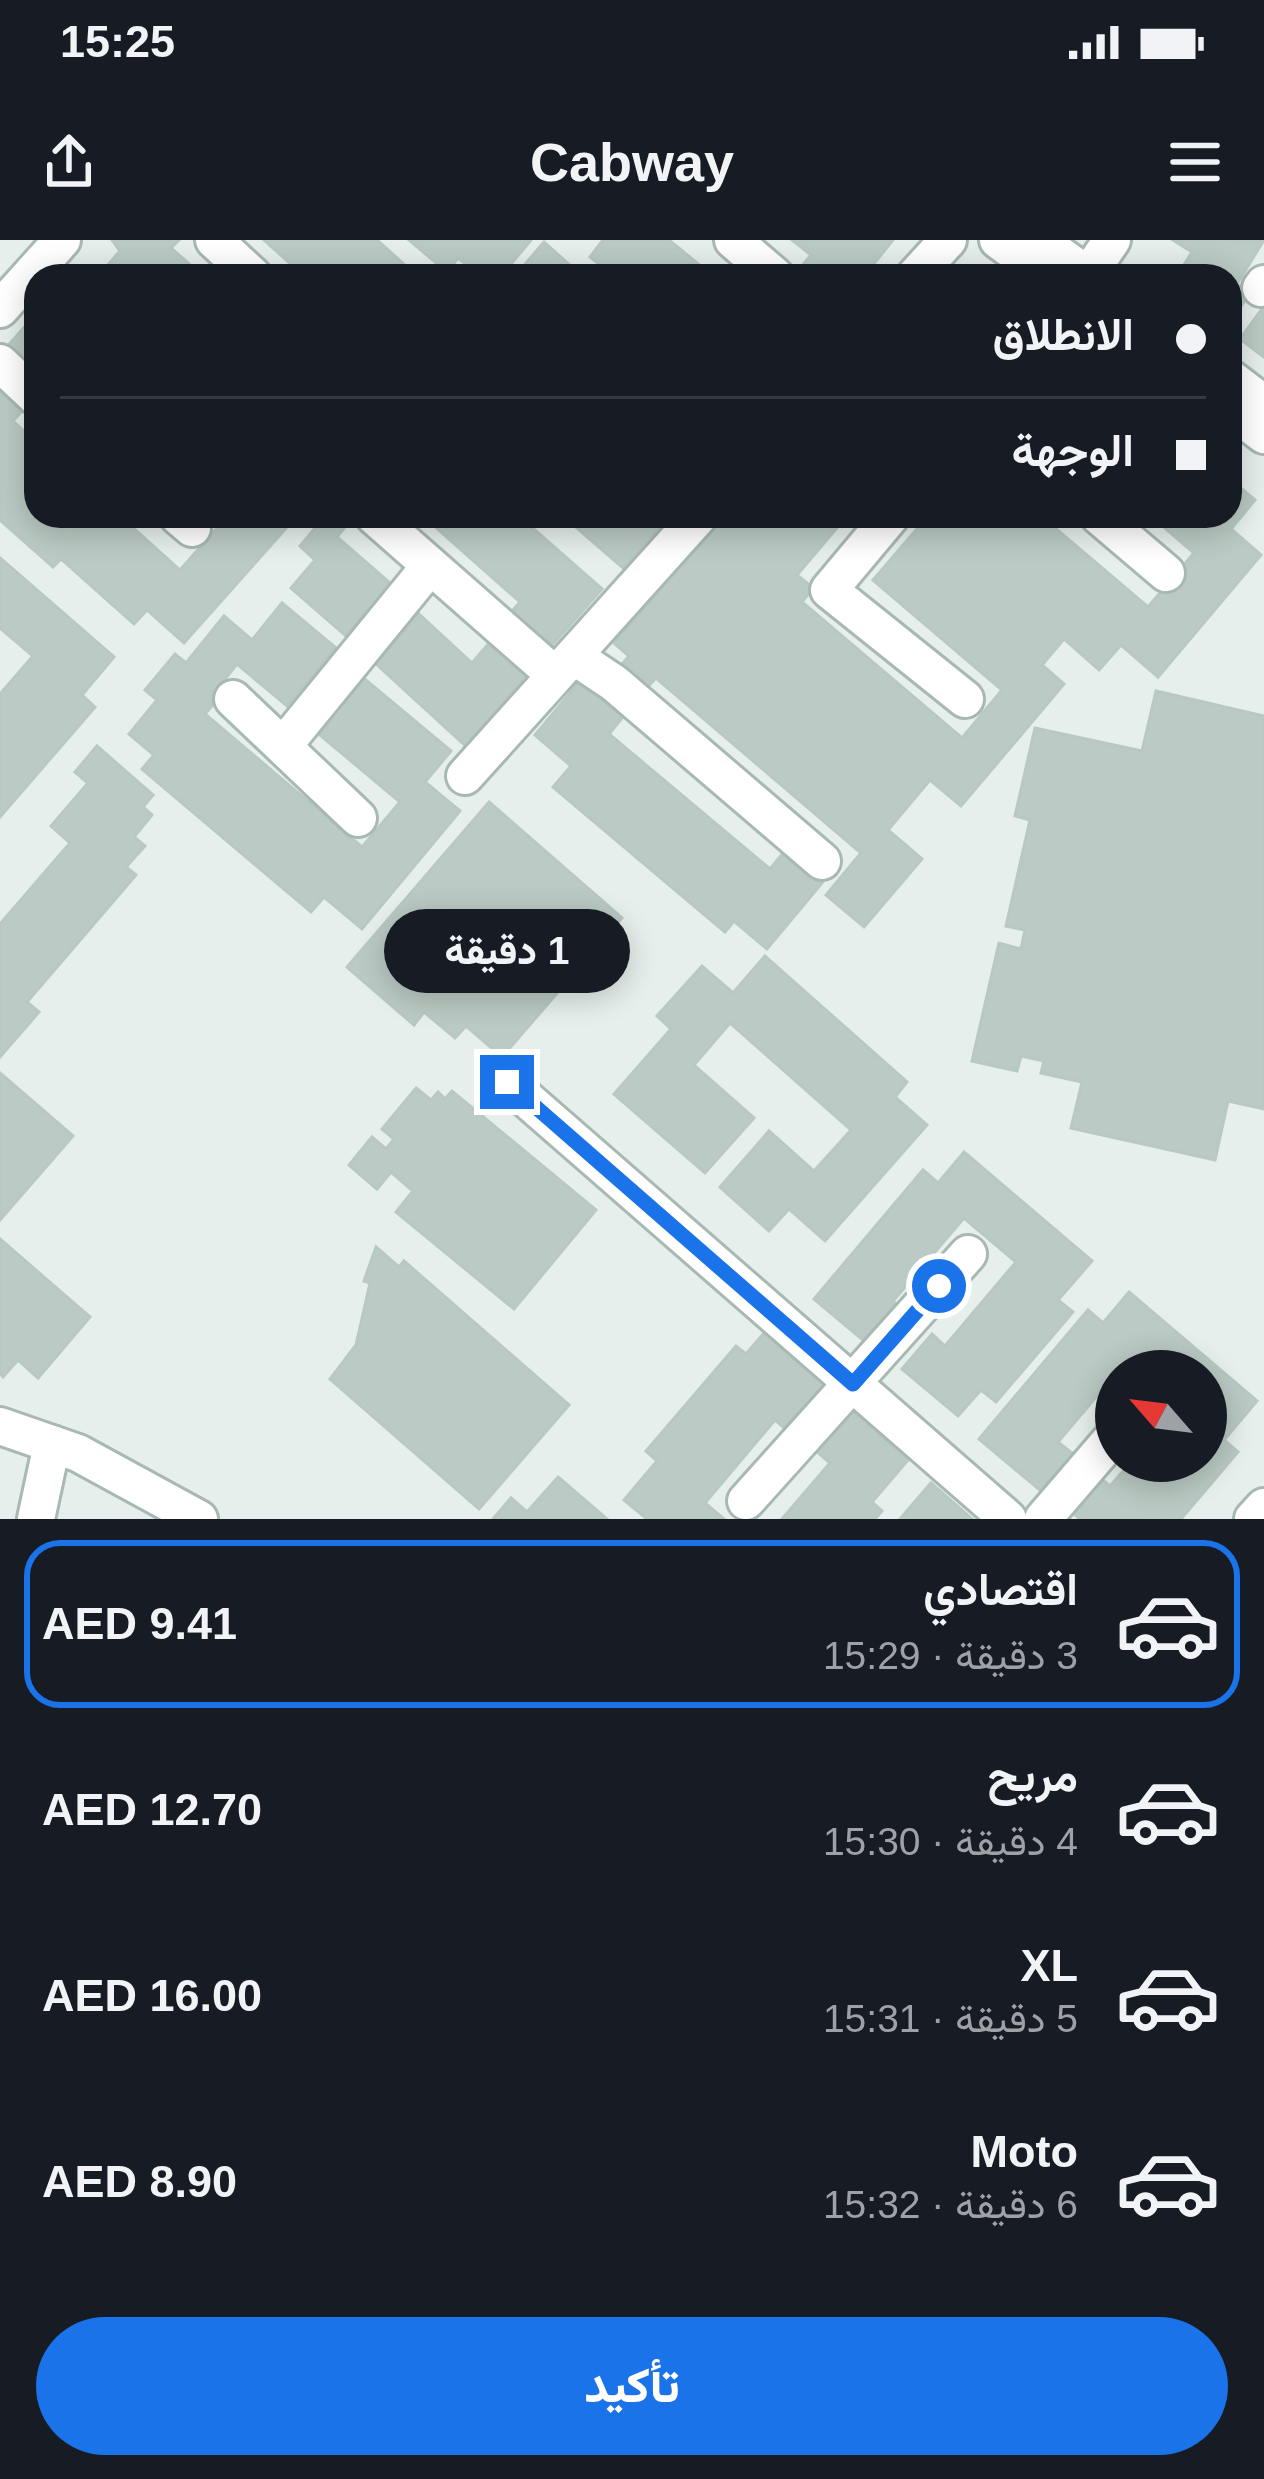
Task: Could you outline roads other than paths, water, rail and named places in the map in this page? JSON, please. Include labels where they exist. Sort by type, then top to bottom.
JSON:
[{"type":"street","points":[[40,264],[62,240]]},
{"type":"street","points":[[214,240],[240,264]]},
{"type":"street","points":[[733,240],[761,264]]},
{"type":"street","points":[[926,264],[948,240]]},
{"type":"street","points":[[998,240],[1031,264]]},
{"type":"street","points":[[1039,240],[1073,264]]},
{"type":"street","points":[[0,309],[24,282]]},
{"type":"street","points":[[0,363],[24,386]]},
{"type":"street","points":[[387,528],[430,566],[565,666],[614,683],[822,861]]},
{"type":"street","points":[[464,776],[688,528]]},
{"type":"street","points":[[881,528],[829,590],[965,700]]},
{"type":"street","points":[[1113,528],[1166,573]]},
{"type":"street","points":[[284,746],[430,566]]},
{"type":"street","points":[[233,699],[358,818]]},
{"type":"street","points":[[507,1082],[1008,1519]]},
{"type":"street","points":[[746,1502],[968,1254]]},
{"type":"street","points":[[0,1426],[52,1444],[200,1519]]},
{"type":"street","points":[[36,1519],[52,1444]]},
{"type":"street","points":[[1043,1519],[1095,1458]]},
{"type":"street","points":[[1253,1519],[1264,1507]]}]
